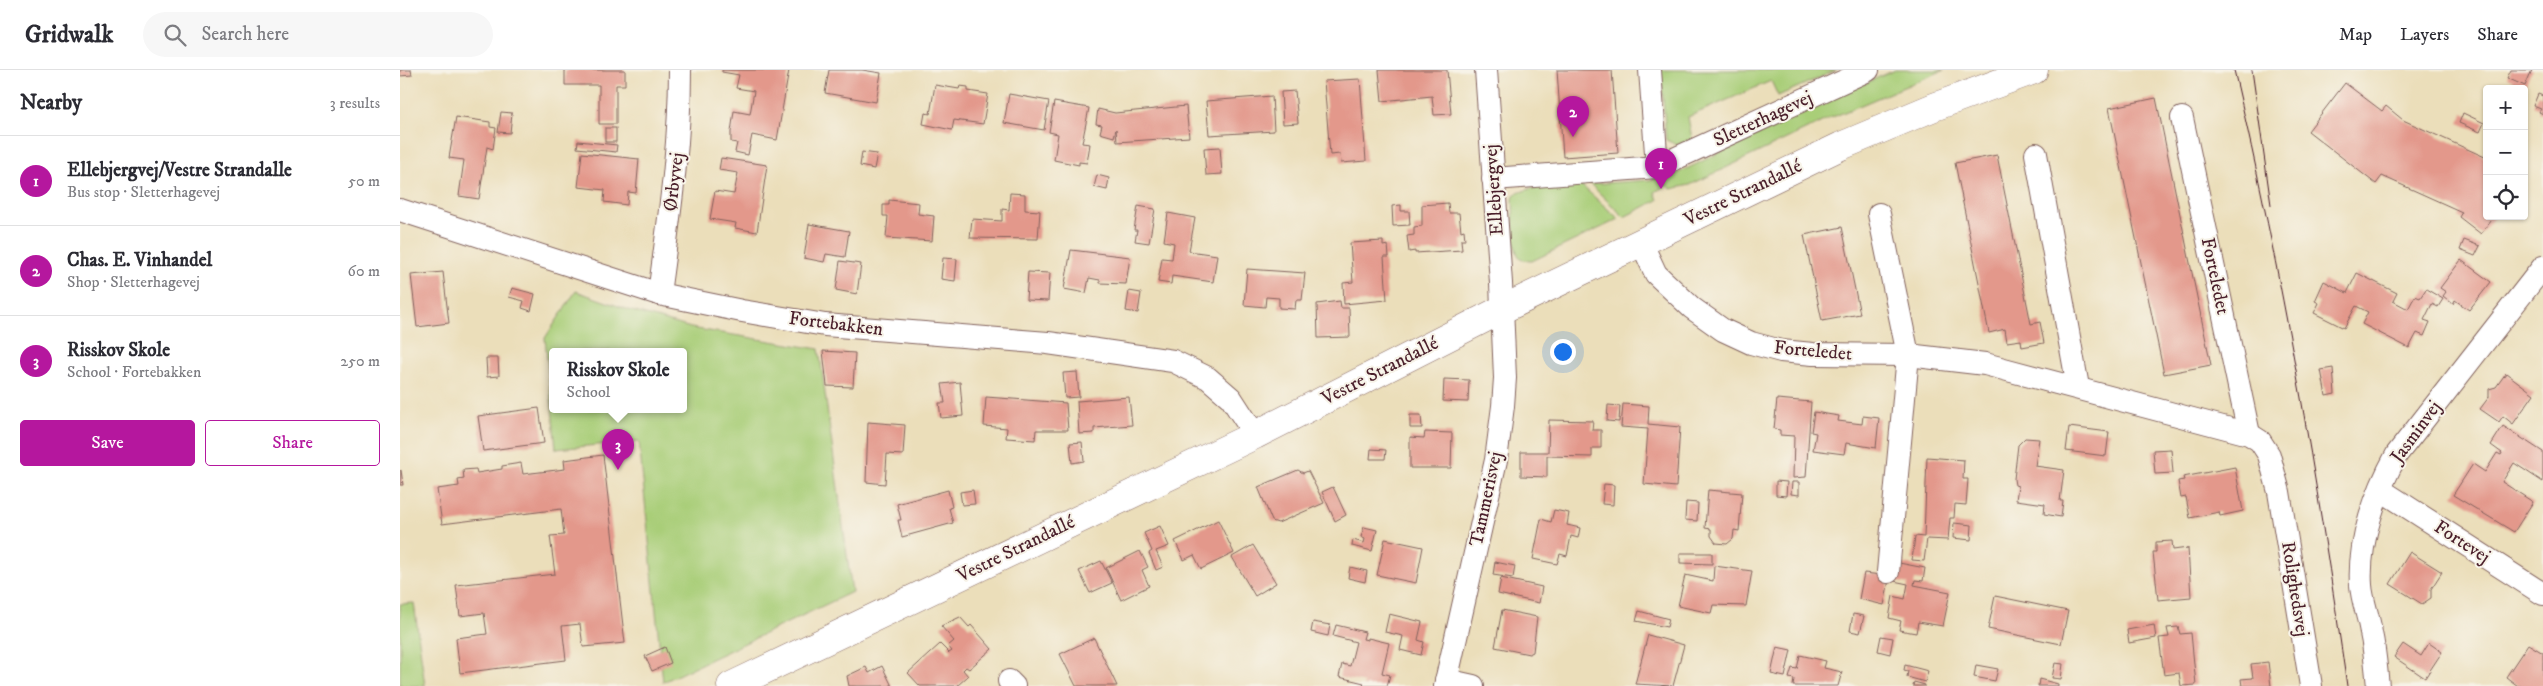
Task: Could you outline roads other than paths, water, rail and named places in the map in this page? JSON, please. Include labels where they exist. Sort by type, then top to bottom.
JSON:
[{"type":"street","name":"Ørbyvej","points":[[659,294],[675,182],[680,122],[680,70]]},
{"type":"street","name":"Ellebjergvej","points":[[1486,70],[1501,310]]},
{"type":"street","points":[[1650,70],[1657,167]]},
{"type":"street","name":"Sletterhagevej","points":[[1493,179],[1657,167],[1868,70]]},
{"type":"street","name":"Vestre Strandallé","points":[[731,686],[1256,435],[1501,310],[1641,242],[1883,128],[2034,70]]},
{"type":"street","name":"Forteledet","points":[[2182,118],[2249,434]]},
{"type":"street","points":[[2036,154],[2078,388]]},
{"type":"street","name":"Fortebakken","points":[[400,210],[659,294],[742,311],[825,325],[1048,343],[1173,361],[1208,378],[1231,398],[1256,435]]},
{"type":"street","points":[[1879,214],[1908,355],[1888,572]]},
{"type":"street","name":"Forteledet","points":[[1641,242],[1656,274],[1692,308],[1722,330],[1751,343],[1781,352],[1908,355],[1985,364],[2249,434],[2260,441],[2269,455],[2279,492]]},
{"type":"street","name":"Jasminvej","points":[[2378,686],[2372,634],[2361,587],[2361,565],[2362,547],[2381,490],[2397,454],[2543,267]]},
{"type":"street","name":"Tammerisvej","points":[[1446,683],[1496,460],[1505,378],[1501,310]]},
{"type":"street","name":"Fortevej","points":[[2381,490],[2543,594]]},
{"type":"street","name":"Rolighedsvej","points":[[2279,492],[2311,686]]},
{"type":"street","points":[[1446,683],[1473,686]]},
{"type":"tram line","points":[[2234,70],[2283,300],[2311,454],[2347,686]]},
{"type":"tram line","points":[[2252,70],[2271,205]]},
{"type":"place","name":"Chas. E. Vinhandel","points":[[1573,137]]},
{"type":"place","name":"Ellebjergvej/Vestre Strandalle","points":[[1661,189]]},
{"type":"place","name":"Risskov Skole","points":[[618,470]]}]
